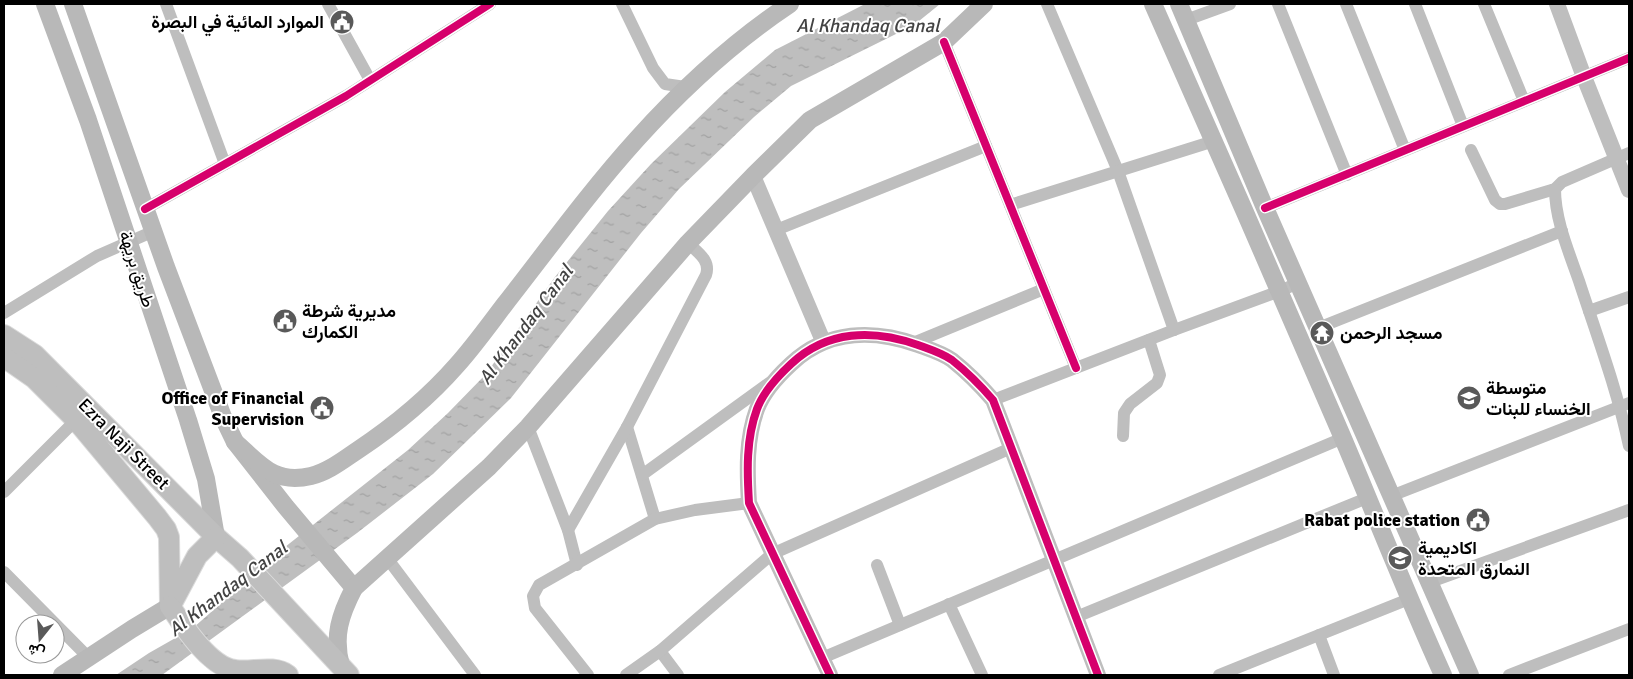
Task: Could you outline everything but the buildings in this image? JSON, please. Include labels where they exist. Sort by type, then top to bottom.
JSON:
[{"type":"main road","name":"طريق بريهة","points":[[45,4],[88,120],[206,479],[216,538]]},
{"type":"main road","name":"طريق بريهة","points":[[73,4],[145,209],[223,417],[235,442],[286,507],[354,588]]},
{"type":"main road","points":[[235,442],[268,471],[281,478],[297,478],[312,476],[328,469],[378,437],[433,390],[458,365],[586,200],[636,140],[685,88],[749,33],[790,4]]},
{"type":"main road","points":[[345,671],[338,648],[340,619],[354,588],[489,467],[528,427],[688,243],[810,120],[944,42],[984,4]]},
{"type":"main road","points":[[1153,4],[1280,292],[1343,438],[1408,599],[1443,675]]},
{"type":"main road","points":[[1179,4],[1265,208],[1470,675]]},
{"type":"main road","name":"Ezra Naji Street","points":[[4,335],[35,355],[216,538],[240,558],[345,671]]},
{"type":"main road","name":"Ezra Naji Street","points":[[4,357],[34,378],[76,420],[166,529],[170,544],[170,606]]},
{"type":"main road","points":[[62,675],[170,606],[197,556],[216,538]]},
{"type":"main road","points":[[170,606],[182,625],[214,661],[232,673],[272,670],[288,675]]},
{"type":"street","points":[[166,4],[225,164]]},
{"type":"street","points":[[328,4],[370,80]]},
{"type":"street","points":[[145,209],[346,96],[490,4]]},
{"type":"street","points":[[622,4],[653,68],[665,84],[685,88]]},
{"type":"street","points":[[1047,4],[1118,171],[1174,330]]},
{"type":"street","points":[[1186,20],[1230,4]]},
{"type":"street","points":[[1278,4],[1347,175]]},
{"type":"street","points":[[1346,4],[1405,150]]},
{"type":"street","points":[[1415,4],[1463,126]]},
{"type":"street","points":[[1484,4],[1524,101]]},
{"type":"street","points":[[1556,4],[1584,77],[1623,156],[1629,190]]},
{"type":"street","points":[[944,42],[1076,368]]},
{"type":"street","points":[[1265,208],[1629,58]]},
{"type":"street","points":[[1010,205],[1214,141]]},
{"type":"street","points":[[776,230],[986,146]]},
{"type":"street","points":[[1471,150],[1495,200],[1500,204],[1556,189],[1562,182],[1623,156]]},
{"type":"street","points":[[753,176],[823,341]]},
{"type":"street","points":[[1556,189],[1555,199],[1562,231],[1589,312],[1625,404],[1629,446]]},
{"type":"street","points":[[4,313],[97,256],[154,231]]},
{"type":"street","points":[[1318,328],[1562,231]]},
{"type":"street","points":[[568,530],[627,427],[707,270],[706,262],[688,243]]},
{"type":"street","points":[[993,400],[1174,330],[1280,292],[1298,283]]},
{"type":"street","points":[[912,343],[1044,289]]},
{"type":"street","points":[[1589,312],[1629,297]]},
{"type":"street","points":[[642,476],[777,377],[799,356],[823,341],[859,335],[878,335],[933,350],[951,359],[982,387],[993,400],[1098,675]]},
{"type":"street","points":[[1123,436],[1124,413],[1130,404],[1157,383],[1160,375],[1149,340]]},
{"type":"street","points":[[777,377],[758,408],[750,440],[747,471],[749,503],[830,675]]},
{"type":"street","points":[[1391,496],[1625,404]]},
{"type":"street","points":[[4,492],[76,420]]},
{"type":"street","points":[[528,427],[568,530],[577,565]]},
{"type":"street","points":[[627,427],[655,519]]},
{"type":"street","points":[[822,658],[1343,438]]},
{"type":"street","points":[[626,675],[660,651],[772,554],[1011,448]]},
{"type":"street","points":[[1076,617],[1367,498]]},
{"type":"street","points":[[588,675],[534,608],[533,596],[539,585],[655,519],[695,510],[749,503]]},
{"type":"street","points":[[1430,582],[1629,510]]},
{"type":"street","points":[[387,558],[475,675]]},
{"type":"street","points":[[877,565],[900,625]]},
{"type":"street","points":[[4,572],[88,657]]},
{"type":"street","points":[[1219,675],[1408,599]]},
{"type":"street","points":[[950,604],[982,675]]},
{"type":"street","points":[[1509,675],[1629,629]]},
{"type":"street","points":[[1319,635],[1334,675]]},
{"type":"street","points":[[660,651],[678,675]]},
{"type":"water","name":"Al Khandaq Canal","points":[[865,4],[940,4],[919,21],[900,32],[791,86],[754,117],[679,189],[641,233],[511,398],[433,474],[357,533],[162,675],[116,675],[149,653],[193,628],[285,547],[408,450],[448,413],[486,374],[555,277],[608,211],[651,164],[725,92],[775,50]]},
{"type":"cycle path","points":[[145,209],[346,96],[490,4]]},
{"type":"cycle path","points":[[944,42],[1076,368]]},
{"type":"cycle path","points":[[1265,208],[1629,58]]},
{"type":"cycle path","points":[[830,675],[749,503],[749,443],[753,420],[763,397],[771,385],[791,364],[820,344],[835,339],[868,335],[901,340],[944,355],[963,369],[993,400],[1098,675]]},
{"type":"place","name":"الموارد المائية في البصرة","points":[[342,22]]},
{"type":"place","name":"مديرية شرطة الكمارك","points":[[285,321]]},
{"type":"place","name":"مسجد الرحمن","points":[[1322,333]]},
{"type":"place","name":"متوسطة الخنساء للبنات","points":[[1469,398]]},
{"type":"place","name":"Office of Financial Supervision","points":[[322,408]]},
{"type":"place","name":"Rabat police station","points":[[1478,520]]},
{"type":"place","name":"اكاديمية النمارق المتحدة","points":[[1400,558]]}]
